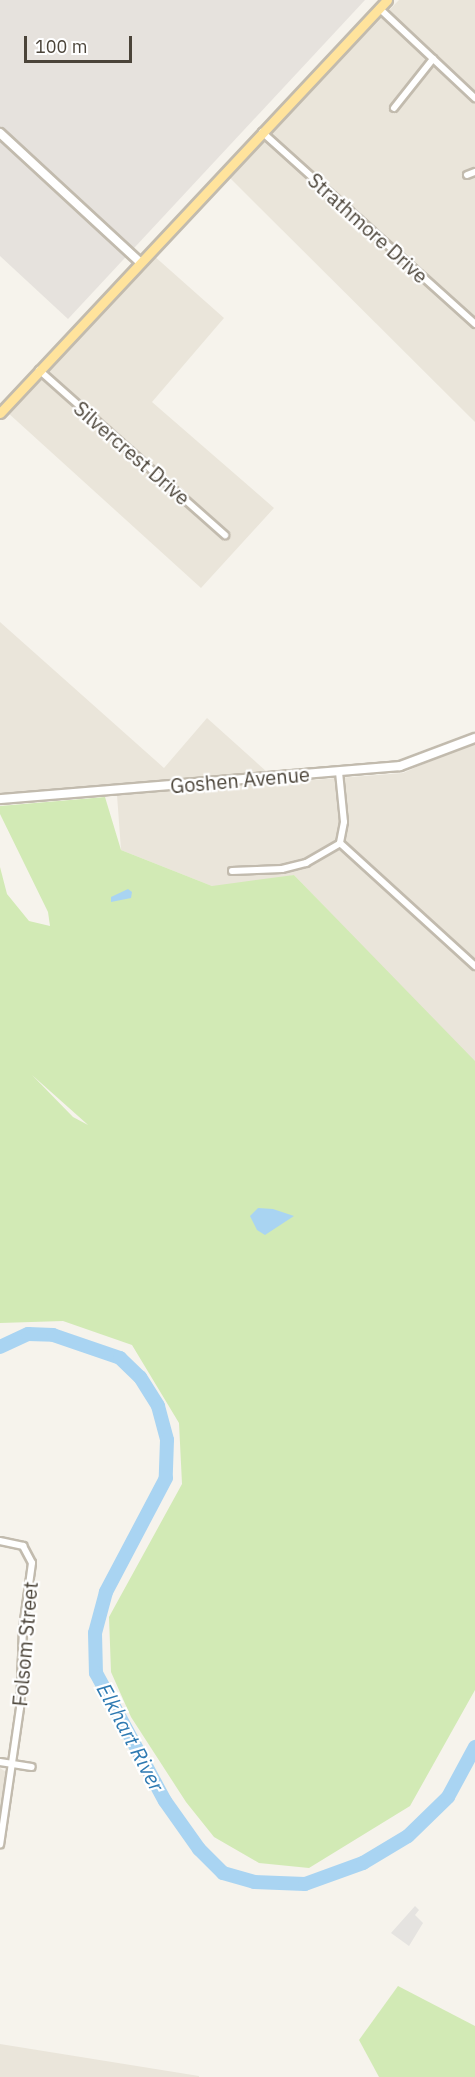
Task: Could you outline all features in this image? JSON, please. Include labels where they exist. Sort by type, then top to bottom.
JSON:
[{"type":"main road","points":[[0,413],[387,0]]},
{"type":"street","points":[[379,8],[475,98]]},
{"type":"street","points":[[394,108],[433,59]]},
{"type":"street","points":[[0,132],[140,262]]},
{"type":"street","name":"Strathmore Drive","points":[[262,132],[475,324]]},
{"type":"street","points":[[467,175],[475,172]]},
{"type":"street","name":"Silvercrest Drive","points":[[39,370],[225,535]]},
{"type":"street","name":"Goshen Avenue","points":[[0,799],[400,766],[475,738]]},
{"type":"street","points":[[232,871],[282,869],[306,863],[340,843],[344,822],[339,772]]},
{"type":"street","points":[[340,843],[475,966]]},
{"type":"street","name":"Folsom Street","points":[[0,1541],[28,1550],[32,1563],[23,1628],[20,1708],[0,1845]]},
{"type":"street","points":[[0,1762],[32,1767]]},
{"type":"shaded area","points":[[0,0],[365,0],[68,319],[0,256]]},
{"type":"shaded area","points":[[399,0],[475,0],[475,422],[228,176]]},
{"type":"shaded area","points":[[153,255],[224,318],[152,402],[274,508],[201,588],[7,412]]},
{"type":"shaded area","points":[[0,622],[164,768],[207,718],[267,772],[0,794]]},
{"type":"shaded area","points":[[475,741],[475,1064],[294,875],[227,892],[121,850],[117,795],[403,773]]},
{"type":"shaded area","points":[[0,1768],[6,1772],[0,1813]]},
{"type":"shaded area","points":[[415,1906],[419,1910],[415,1915],[423,1923],[409,1946],[391,1933]]},
{"type":"shaded area","points":[[0,2044],[199,2076],[199,2077],[0,2077]]},
{"type":"green space","points":[[105,797],[121,850],[212,886],[294,875],[475,1061],[475,1690],[410,1806],[309,1868],[259,1863],[214,1837],[186,1802],[131,1717],[111,1672],[109,1617],[182,1484],[179,1423],[132,1345],[63,1321],[0,1323],[0,867],[7,894],[29,921],[50,926],[48,912],[0,814],[0,806]],"holes":[[[32,1075],[88,1125],[73,1117]]]},
{"type":"green space","points":[[398,1986],[475,2026],[475,2077],[379,2077],[359,2040]]},
{"type":"water","points":[[128,889],[132,892],[131,898],[111,902],[111,897]]},
{"type":"water","points":[[258,1208],[273,1209],[294,1216],[265,1235],[257,1230],[250,1216]]},
{"type":"waterway","name":"Elkhart River","points":[[0,1347],[28,1334],[53,1335],[120,1358],[140,1377],[158,1406],[167,1440],[166,1478],[106,1592],[95,1633],[96,1673],[165,1801],[199,1849],[223,1873],[254,1882],[305,1884],[363,1863],[408,1836],[448,1797],[475,1747]]}]
